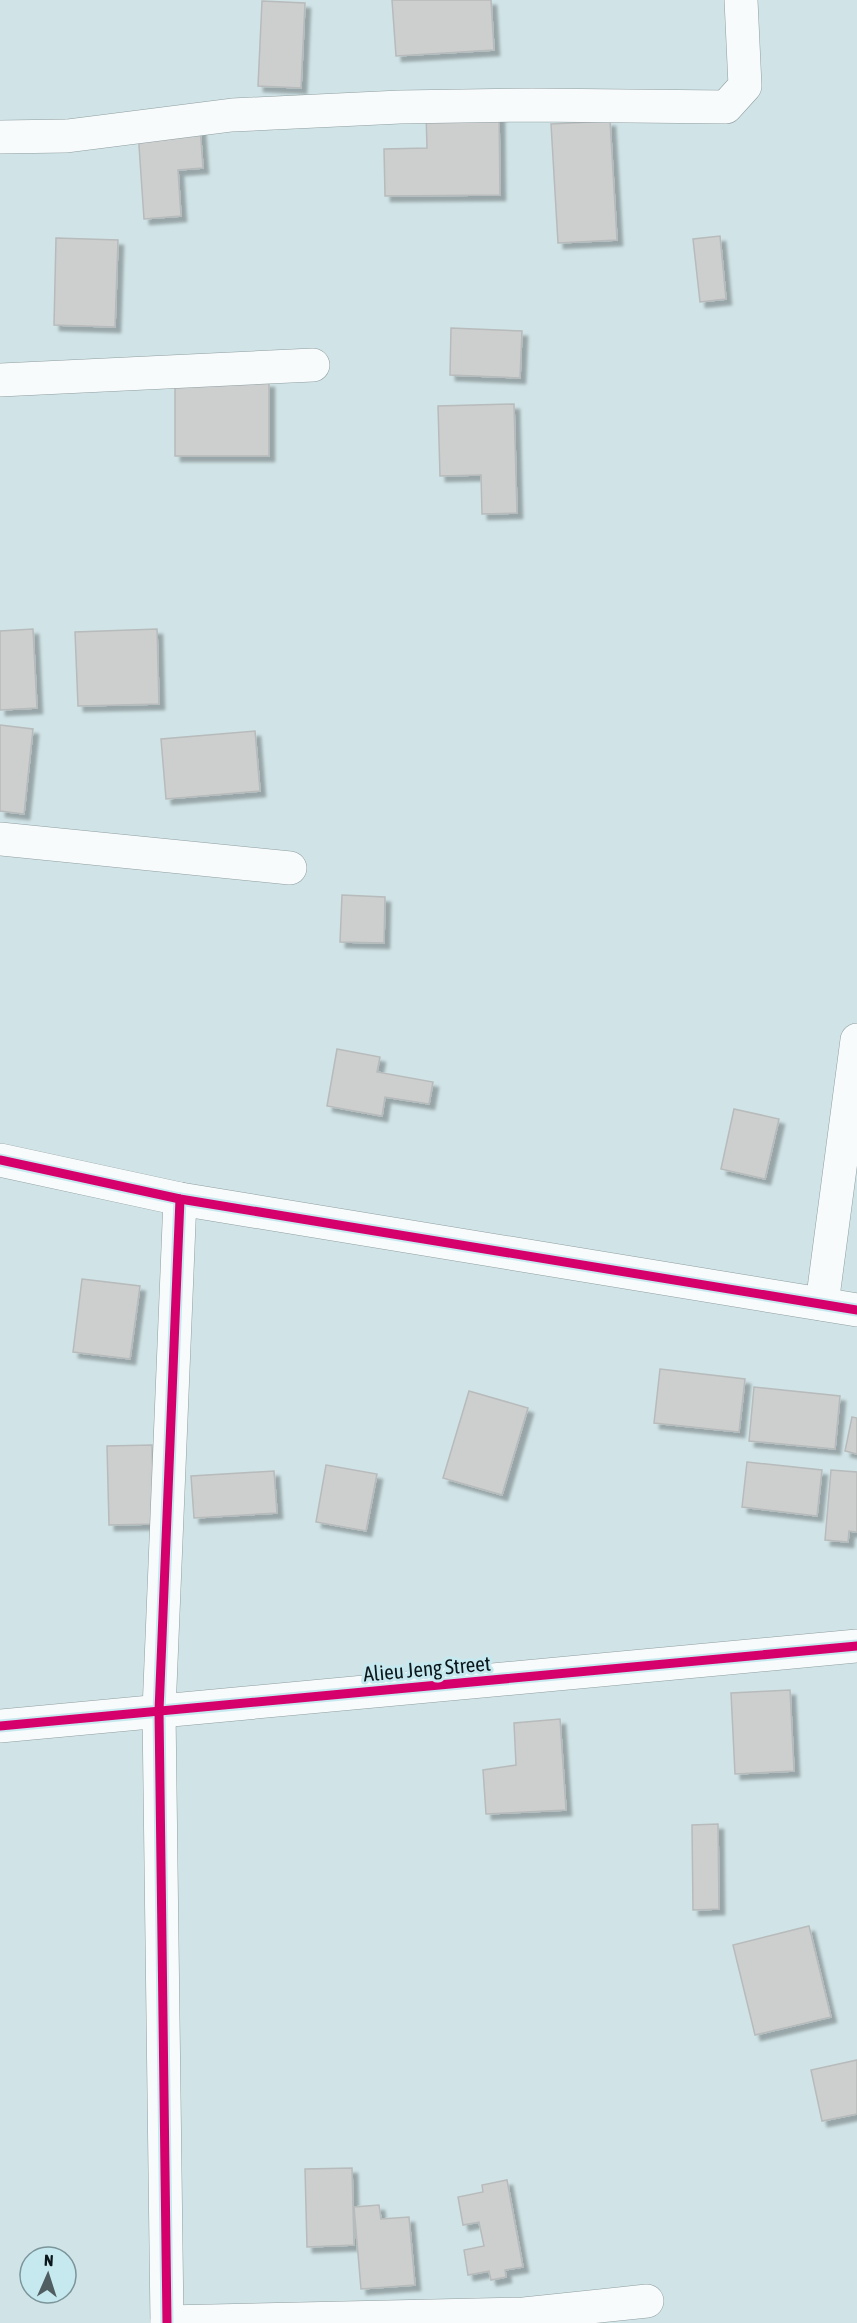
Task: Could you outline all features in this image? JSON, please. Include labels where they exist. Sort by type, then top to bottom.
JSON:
[{"type":"street","points":[[0,137],[67,136],[232,115],[400,107],[726,107],[745,86],[741,0]]},
{"type":"street","points":[[0,380],[314,364]]},
{"type":"street","points":[[0,839],[290,868]]},
{"type":"street","points":[[822,1304],[857,1040]]},
{"type":"street","points":[[0,1160],[180,1198],[857,1310]]},
{"type":"street","points":[[180,1198],[159,1711],[167,2323],[524,2313],[647,2301]]},
{"type":"street","name":"Alieu Jeng Street","points":[[0,1726],[857,1646]]},
{"type":"building","points":[[392,0],[491,0],[494,50],[396,56]]},
{"type":"building","points":[[262,1],[305,3],[301,88],[258,86]]},
{"type":"building","points":[[499,111],[500,195],[385,196],[384,149],[427,148],[426,112]]},
{"type":"building","points":[[610,121],[617,240],[558,243],[551,124]]},
{"type":"building","points":[[200,127],[203,168],[178,170],[181,216],[144,219],[138,131]]},
{"type":"building","points":[[720,236],[726,299],[700,302],[693,239]]},
{"type":"building","points":[[56,238],[118,240],[115,327],[54,325]]},
{"type":"building","points":[[451,328],[522,331],[520,378],[450,375]]},
{"type":"building","points":[[269,382],[269,456],[175,456],[175,383]]},
{"type":"building","points":[[514,404],[517,513],[482,514],[481,475],[440,476],[438,406]]},
{"type":"building","points":[[33,629],[37,708],[0,710],[0,631]]},
{"type":"building","points":[[157,629],[159,704],[78,706],[75,632]]},
{"type":"building","points":[[0,725],[33,729],[24,814],[0,811]]},
{"type":"building","points":[[255,731],[260,791],[166,799],[161,739]]},
{"type":"building","points":[[342,895],[385,897],[384,943],[340,942]]},
{"type":"building","points":[[337,1049],[380,1057],[377,1072],[433,1082],[429,1104],[385,1097],[382,1116],[327,1106]]},
{"type":"building","points":[[734,1109],[779,1119],[765,1179],[721,1169]]},
{"type":"building","points":[[82,1279],[140,1286],[130,1359],[73,1352]]},
{"type":"building","points":[[660,1369],[745,1379],[739,1432],[654,1423]]},
{"type":"building","points":[[754,1387],[840,1396],[835,1449],[749,1441]]},
{"type":"building","points":[[469,1391],[528,1408],[502,1495],[443,1478]]},
{"type":"building","points":[[852,1417],[857,1418],[857,1454],[845,1451]]},
{"type":"building","points":[[152,1445],[154,1524],[109,1525],[107,1446]]},
{"type":"building","points":[[747,1462],[822,1470],[817,1516],[742,1507]]},
{"type":"building","points":[[326,1465],[377,1474],[366,1531],[316,1522]]},
{"type":"building","points":[[831,1470],[857,1472],[857,1532],[849,1531],[848,1542],[825,1540]]},
{"type":"building","points":[[274,1471],[277,1513],[194,1518],[191,1476]]},
{"type":"building","points":[[790,1690],[794,1771],[735,1774],[731,1693]]},
{"type":"building","points":[[560,1719],[566,1810],[486,1814],[483,1770],[516,1765],[514,1723]]},
{"type":"building","points":[[718,1824],[719,1909],[693,1910],[692,1825]]},
{"type":"building","points":[[809,1926],[831,2017],[755,2035],[733,1945]]},
{"type":"building","points":[[857,2060],[857,2114],[822,2121],[811,2070]]},
{"type":"building","points":[[352,2168],[354,2245],[307,2247],[305,2169]]},
{"type":"building","points":[[507,2180],[523,2267],[505,2270],[506,2277],[491,2280],[489,2271],[468,2275],[464,2250],[484,2246],[479,2222],[463,2225],[458,2197],[483,2192],[482,2185]]},
{"type":"building","points":[[379,2205],[381,2219],[409,2217],[415,2285],[361,2289],[354,2207]]},
{"type":"cycle path","points":[[0,1160],[180,1199],[857,1310]]},
{"type":"cycle path","points":[[167,2323],[159,1711],[180,1199]]},
{"type":"cycle path","points":[[0,1726],[857,1646]]}]
